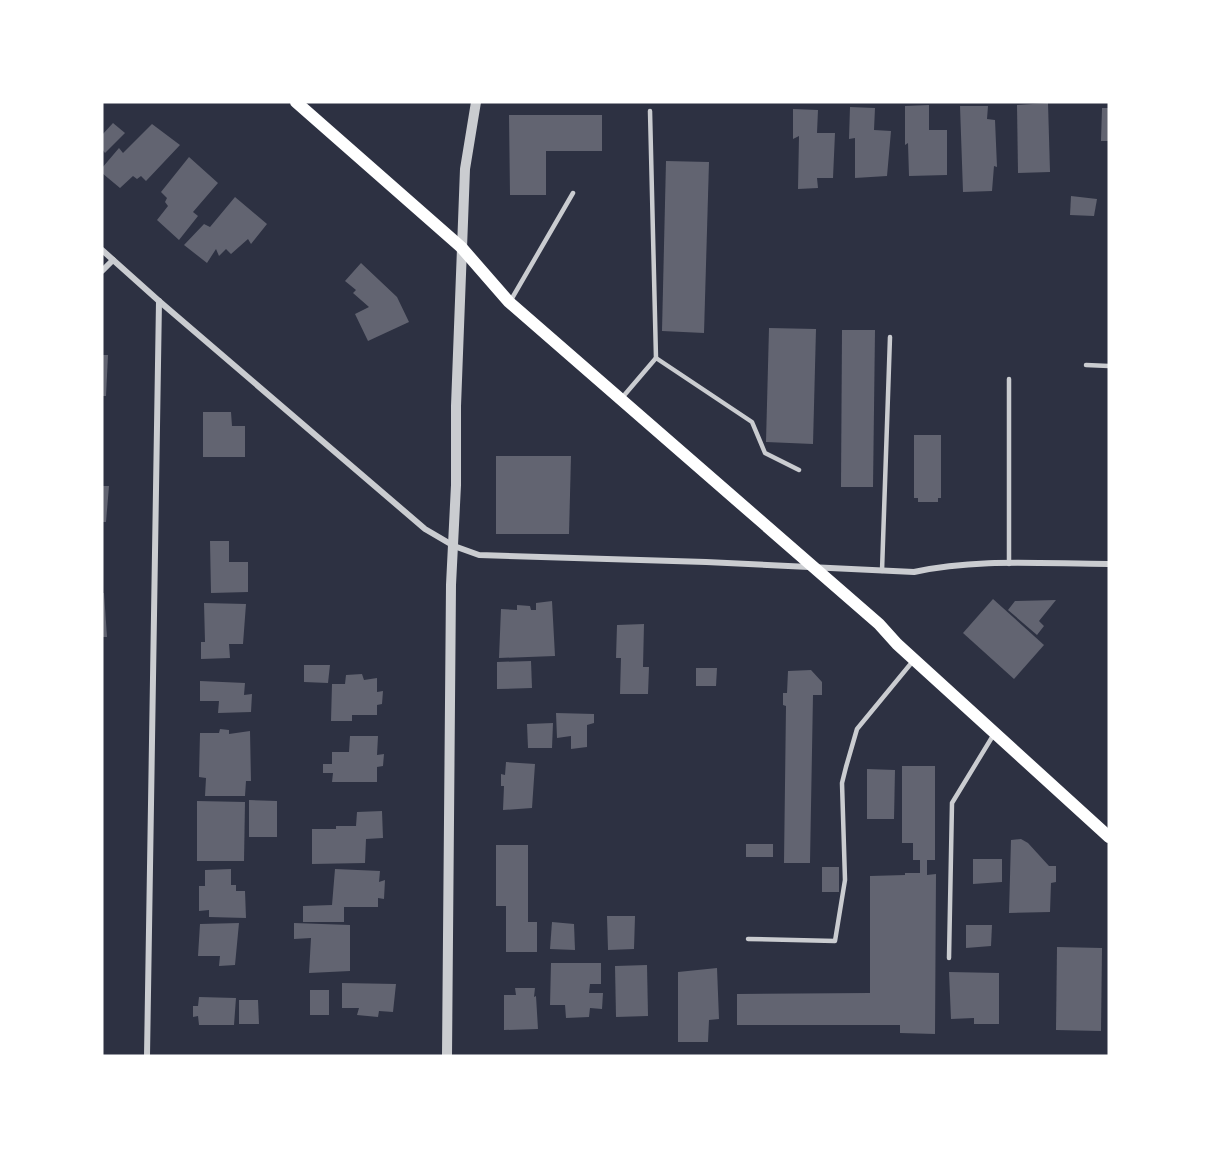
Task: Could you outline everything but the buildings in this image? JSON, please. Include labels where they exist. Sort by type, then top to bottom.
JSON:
[{"type":"main road","points":[[296,102],[460,247],[509,302],[879,624],[914,659],[1109,837]]},
{"type":"street","points":[[447,1056],[452,585],[460,247],[465,169],[476,102]]},
{"type":"street","points":[[102,250],[425,529],[454,546],[479,555],[706,562],[914,572],[942,566],[1109,564]]},
{"type":"street","points":[[102,271],[113,260]]},
{"type":"street","points":[[147,1056],[159,301]]},
{"type":"lane","points":[[621,399],[656,358],[650,111]]},
{"type":"lane","points":[[509,302],[573,193]]},
{"type":"lane","points":[[882,571],[890,337]]},
{"type":"lane","points":[[656,358],[752,422],[765,453],[799,470]]},
{"type":"lane","points":[[1086,365],[1109,366]]},
{"type":"lane","points":[[1009,379],[1009,564]]},
{"type":"lane","points":[[748,939],[835,941],[845,880],[842,783],[849,757],[857,729],[914,659]]},
{"type":"lane","points":[[949,958],[952,803],[995,731]]}]
